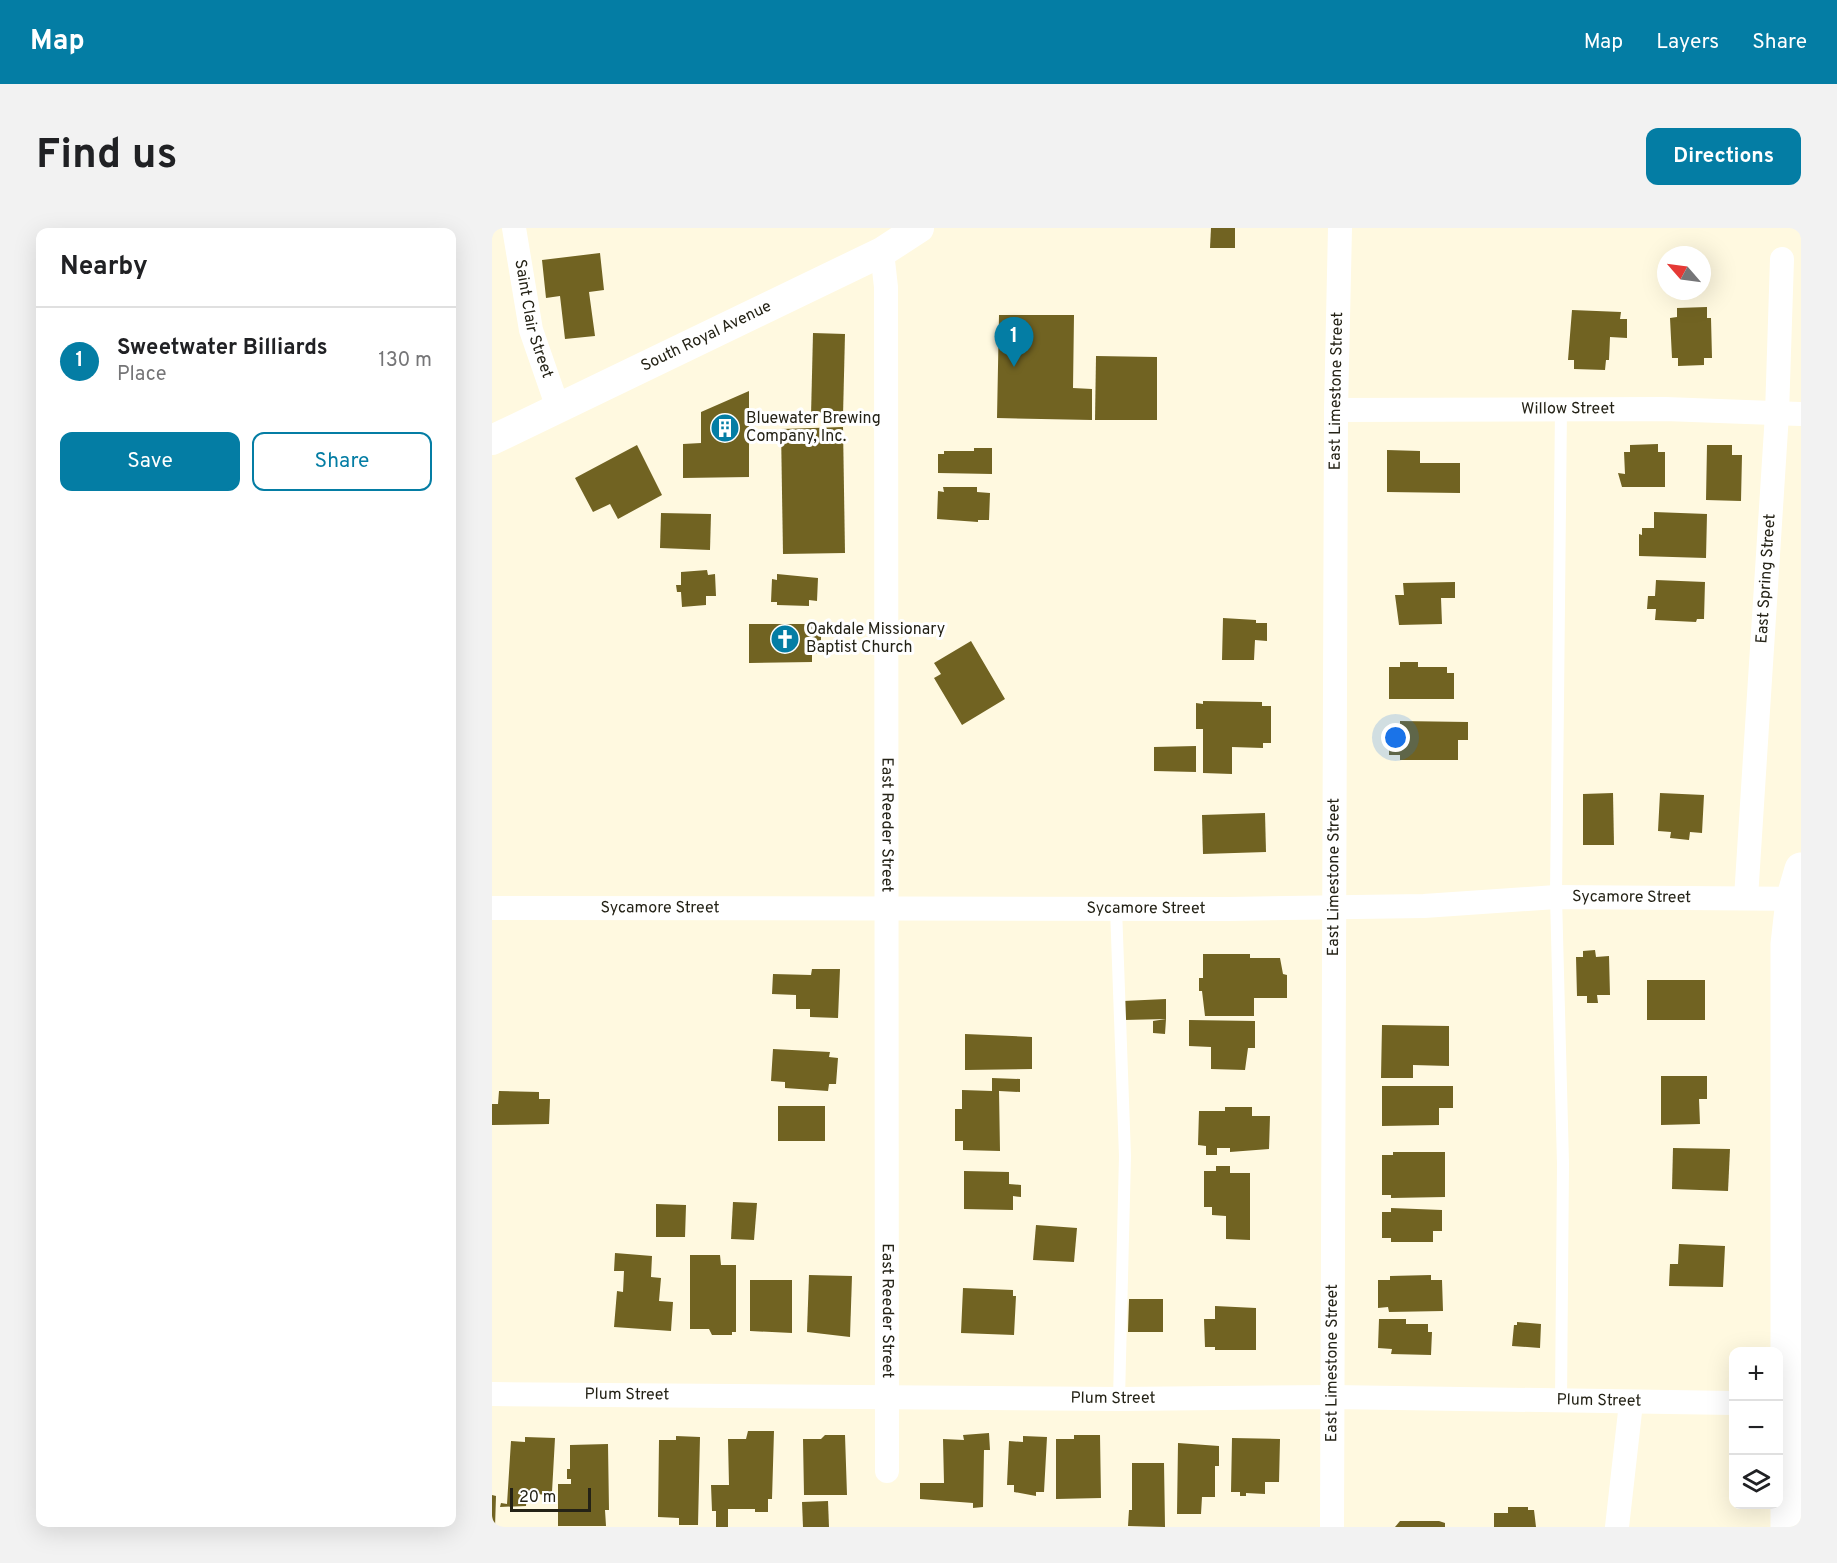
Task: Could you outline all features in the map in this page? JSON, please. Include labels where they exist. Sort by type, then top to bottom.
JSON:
[{"type":"main road","points":[[1787,1527],[1789,1403],[1786,944],[1801,869]]},
{"type":"street","name":"Saint Clair Street","points":[[514,228],[531,330],[558,408]]},
{"type":"street","name":"South Royal Avenue","points":[[492,440],[882,252],[919,228]]},
{"type":"street","name":"East Limestone Street","points":[[1332,1527],[1336,410],[1340,228]]},
{"type":"street","name":"East Reeder Street","points":[[882,252],[886,287],[887,1471]]},
{"type":"street","name":"East Spring Street","points":[[1746,898],[1777,414],[1782,259]]},
{"type":"street","name":"Willow Street","points":[[1336,410],[1561,408],[1801,414]]},
{"type":"street","name":"Sycamore Street","points":[[492,908],[886,910],[1334,908],[1424,906],[1556,897],[1796,900]]},
{"type":"street","name":"Plum Street","points":[[492,1394],[1119,1399],[1332,1397],[1729,1403]]},
{"type":"street","points":[[1617,1527],[1631,1403]]},
{"type":"lane","points":[[1561,408],[1556,897],[1563,1164],[1561,1401]]},
{"type":"lane","points":[[1116,908],[1125,1156],[1119,1399]]},
{"type":"building","points":[[1211,228],[1235,228],[1235,248],[1210,248]]},
{"type":"building","points":[[600,253],[604,290],[589,292],[595,336],[565,339],[560,296],[546,298],[542,260]]},
{"type":"building","points":[[1707,307],[1707,318],[1711,318],[1712,358],[1704,358],[1704,365],[1678,366],[1678,358],[1672,358],[1670,318],[1677,317],[1677,308]]},
{"type":"building","points":[[1572,310],[1621,312],[1620,319],[1627,319],[1627,338],[1610,337],[1609,360],[1606,360],[1605,370],[1574,369],[1574,360],[1568,360]]},
{"type":"building","points":[[999,315],[1074,315],[1073,388],[1092,389],[1092,420],[997,418]]},
{"type":"building","points":[[813,333],[845,334],[843,416],[811,416]]},
{"type":"building","points":[[1096,356],[1157,357],[1157,420],[1095,420]]},
{"type":"building","name":"Bluewater Brewing Company, Inc.","points":[[749,391],[749,477],[683,478],[683,444],[701,443],[701,412]]},
{"type":"building","points":[[843,427],[845,553],[783,554],[781,429]]},
{"type":"building","points":[[1658,444],[1658,452],[1665,452],[1665,487],[1622,487],[1618,473],[1625,474],[1624,452],[1630,452],[1630,445]]},
{"type":"building","points":[[637,445],[662,495],[618,519],[610,504],[593,512],[575,478]]},
{"type":"building","points":[[1707,445],[1732,445],[1732,455],[1742,455],[1741,501],[1706,500]]},
{"type":"building","points":[[974,448],[992,448],[992,474],[938,473],[938,454],[944,454],[944,451],[974,451]]},
{"type":"building","points":[[1387,450],[1420,451],[1420,463],[1460,463],[1460,493],[1387,492]]},
{"type":"building","points":[[943,487],[977,487],[977,492],[990,493],[989,520],[978,520],[978,522],[937,519],[938,491],[944,492]]},
{"type":"building","points":[[1654,512],[1707,514],[1706,558],[1639,556],[1639,534],[1642,535],[1642,528],[1654,528]]},
{"type":"building","points":[[661,513],[711,514],[710,550],[660,548]]},
{"type":"building","points":[[707,570],[708,575],[715,574],[716,596],[706,596],[706,605],[682,607],[681,592],[677,592],[676,585],[681,585],[681,572]]},
{"type":"building","points":[[777,574],[818,578],[817,601],[809,600],[809,606],[777,605],[777,602],[771,602],[772,579],[777,580]]},
{"type":"building","points":[[1656,580],[1705,582],[1704,619],[1697,619],[1696,622],[1655,620],[1656,609],[1647,609],[1648,596],[1655,596]]},
{"type":"building","points":[[1455,582],[1455,598],[1441,598],[1442,624],[1399,625],[1395,595],[1404,595],[1403,583]]},
{"type":"building","points":[[1223,618],[1267,623],[1267,641],[1255,640],[1254,660],[1222,660]]},
{"type":"building","name":"Oakdale Missionary Baptist Church","points":[[749,624],[821,624],[821,654],[812,653],[812,662],[749,663]]},
{"type":"building","points":[[971,641],[1005,699],[962,725],[934,678],[941,674],[934,663]]},
{"type":"building","points":[[1400,662],[1418,662],[1418,667],[1447,667],[1447,673],[1454,673],[1454,699],[1389,699],[1389,667],[1400,667]]},
{"type":"building","points":[[1203,701],[1262,702],[1262,706],[1271,706],[1271,743],[1263,743],[1263,748],[1232,747],[1232,774],[1203,773],[1203,729],[1196,729],[1196,703],[1203,704]]},
{"type":"building","points":[[1400,721],[1468,722],[1468,740],[1458,740],[1458,760],[1400,760],[1400,755],[1389,755],[1389,726],[1400,726]]},
{"type":"building","points":[[1196,746],[1196,772],[1154,771],[1154,747]]},
{"type":"building","points":[[1613,793],[1614,845],[1583,845],[1583,794]]},
{"type":"building","points":[[1660,793],[1704,795],[1702,833],[1690,832],[1689,840],[1670,838],[1671,832],[1658,831]]},
{"type":"building","points":[[1265,813],[1266,852],[1203,854],[1202,815]]},
{"type":"building","points":[[1595,950],[1596,957],[1609,956],[1610,995],[1597,995],[1598,1003],[1587,1003],[1587,996],[1577,996],[1576,957],[1583,957],[1583,951]]},
{"type":"building","points":[[1203,954],[1250,954],[1250,958],[1280,958],[1283,974],[1287,975],[1287,998],[1254,998],[1254,1016],[1205,1016],[1202,991],[1199,991],[1199,978],[1203,978]]},
{"type":"building","points":[[812,969],[840,969],[838,1018],[810,1017],[810,1009],[796,1009],[796,995],[772,994],[773,974],[811,975]]},
{"type":"building","points":[[1647,980],[1705,980],[1705,1020],[1647,1020]]},
{"type":"building","points":[[1166,999],[1166,1019],[1124,1020],[1123,1001]]},
{"type":"building","points":[[1166,1019],[1165,1034],[1153,1033],[1153,1021]]},
{"type":"building","points":[[1189,1020],[1255,1021],[1255,1048],[1248,1048],[1245,1070],[1211,1069],[1211,1047],[1189,1046]]},
{"type":"building","points":[[1382,1025],[1449,1026],[1449,1066],[1413,1065],[1413,1078],[1381,1078]]},
{"type":"building","points":[[965,1034],[1032,1037],[1032,1069],[965,1070]]},
{"type":"building","points":[[773,1049],[830,1052],[829,1057],[838,1058],[836,1084],[829,1084],[828,1091],[785,1088],[785,1082],[771,1081]]},
{"type":"building","points":[[1661,1076],[1707,1076],[1707,1099],[1699,1099],[1700,1124],[1661,1125]]},
{"type":"building","points":[[992,1078],[1020,1079],[1020,1092],[999,1091],[1000,1151],[963,1150],[963,1141],[955,1141],[955,1109],[962,1109],[962,1090],[992,1091]]},
{"type":"building","points":[[1382,1086],[1453,1086],[1453,1108],[1439,1108],[1439,1125],[1382,1126]]},
{"type":"building","points":[[499,1091],[539,1092],[539,1099],[550,1099],[549,1124],[492,1125],[492,1104],[498,1104]]},
{"type":"building","points":[[778,1106],[825,1106],[825,1141],[778,1141]]},
{"type":"building","points":[[1225,1107],[1252,1107],[1252,1116],[1270,1116],[1269,1149],[1230,1152],[1230,1148],[1217,1148],[1217,1155],[1206,1155],[1206,1146],[1198,1145],[1199,1111],[1225,1111]]},
{"type":"building","points":[[1673,1148],[1730,1149],[1728,1191],[1672,1189]]},
{"type":"building","points":[[1393,1152],[1445,1152],[1445,1197],[1391,1198],[1391,1195],[1382,1195],[1382,1155],[1393,1155]]},
{"type":"building","points":[[1216,1166],[1230,1166],[1230,1173],[1250,1173],[1250,1240],[1226,1239],[1226,1216],[1212,1215],[1212,1207],[1204,1207],[1204,1171],[1216,1171]]},
{"type":"building","points":[[964,1171],[1009,1172],[1009,1184],[1021,1185],[1021,1197],[1013,1196],[1013,1210],[964,1209]]},
{"type":"building","points":[[733,1202],[757,1203],[754,1240],[731,1239]]},
{"type":"building","points":[[656,1204],[686,1205],[685,1237],[656,1237]]},
{"type":"building","points":[[1391,1208],[1442,1210],[1442,1231],[1433,1231],[1433,1242],[1391,1242],[1391,1238],[1382,1238],[1382,1212],[1391,1212]]},
{"type":"building","points":[[1036,1225],[1077,1228],[1074,1262],[1033,1260]]},
{"type":"building","points":[[1679,1244],[1725,1246],[1723,1287],[1669,1286],[1670,1264],[1678,1264]]},
{"type":"building","points":[[615,1253],[652,1256],[651,1277],[661,1278],[659,1301],[673,1302],[671,1331],[614,1327],[617,1291],[623,1292],[624,1271],[614,1271]]},
{"type":"building","points":[[690,1255],[720,1255],[721,1265],[736,1265],[736,1332],[732,1332],[732,1335],[712,1335],[709,1329],[690,1329]]},
{"type":"building","points":[[809,1275],[852,1276],[850,1337],[807,1332]]},
{"type":"building","points":[[1431,1275],[1431,1280],[1442,1280],[1443,1311],[1389,1312],[1388,1307],[1378,1308],[1378,1280],[1390,1280],[1390,1276]]},
{"type":"building","points":[[750,1280],[792,1280],[792,1333],[750,1331]]},
{"type":"building","points":[[963,1288],[1013,1290],[1013,1296],[1016,1296],[1014,1335],[961,1333]]},
{"type":"building","points":[[1129,1299],[1163,1299],[1163,1332],[1128,1332]]},
{"type":"building","points":[[1215,1306],[1256,1308],[1256,1350],[1215,1350],[1215,1347],[1205,1347],[1204,1319],[1215,1319]]},
{"type":"building","points":[[1379,1319],[1406,1319],[1406,1324],[1428,1324],[1428,1332],[1432,1332],[1431,1355],[1391,1354],[1392,1349],[1378,1348]]},
{"type":"building","points":[[1517,1322],[1541,1324],[1540,1348],[1512,1346],[1514,1325],[1517,1325]]},
{"type":"building","points":[[748,1431],[774,1431],[772,1499],[768,1499],[768,1512],[755,1512],[755,1509],[728,1509],[728,1527],[716,1527],[716,1511],[712,1511],[711,1485],[729,1485],[728,1439],[746,1439]]},
{"type":"building","points":[[989,1433],[990,1450],[984,1450],[983,1507],[973,1508],[973,1503],[920,1499],[920,1483],[944,1483],[943,1439],[964,1440],[963,1435]]},
{"type":"building","points":[[825,1435],[845,1435],[847,1495],[804,1495],[803,1439],[821,1439]]},
{"type":"building","points":[[1074,1435],[1100,1435],[1101,1498],[1056,1499],[1056,1439],[1074,1439]]},
{"type":"building","points":[[676,1436],[700,1437],[698,1525],[679,1525],[679,1518],[658,1517],[659,1440],[676,1440]]},
{"type":"building","points":[[1023,1436],[1047,1437],[1044,1492],[1036,1492],[1036,1496],[1014,1492],[1014,1485],[1007,1485],[1009,1441],[1023,1442]]},
{"type":"building","points":[[525,1437],[555,1438],[552,1492],[547,1492],[547,1495],[527,1493],[526,1506],[500,1507],[501,1503],[507,1504],[511,1441],[525,1442]]},
{"type":"building","points":[[1232,1438],[1280,1439],[1279,1482],[1265,1482],[1265,1494],[1246,1493],[1246,1496],[1240,1496],[1240,1492],[1231,1492]]},
{"type":"building","points":[[1178,1443],[1219,1446],[1219,1466],[1215,1466],[1215,1497],[1202,1497],[1201,1514],[1177,1514]]},
{"type":"building","points":[[608,1444],[609,1510],[605,1510],[606,1526],[558,1526],[558,1484],[571,1484],[571,1479],[567,1479],[567,1469],[570,1469],[570,1445]]},
{"type":"building","points":[[1132,1463],[1164,1463],[1165,1527],[1128,1526],[1129,1510],[1132,1510]]},
{"type":"building","points":[[492,1495],[496,1496],[495,1527],[492,1527]]},
{"type":"building","points":[[828,1501],[829,1527],[803,1527],[802,1502]]},
{"type":"building","points":[[1508,1507],[1528,1507],[1528,1510],[1534,1510],[1536,1527],[1494,1527],[1494,1513],[1508,1513]]},
{"type":"building","points":[[1400,1521],[1439,1521],[1445,1523],[1445,1527],[1395,1527]]},
{"type":"place","name":"Sweetwater Billiards","points":[[1014,367]]},
{"type":"place","name":"Bluewater Brewing Company, Inc.","points":[[725,428]]},
{"type":"place","name":"Oakdale Missionary Baptist Church","points":[[785,639]]}]
